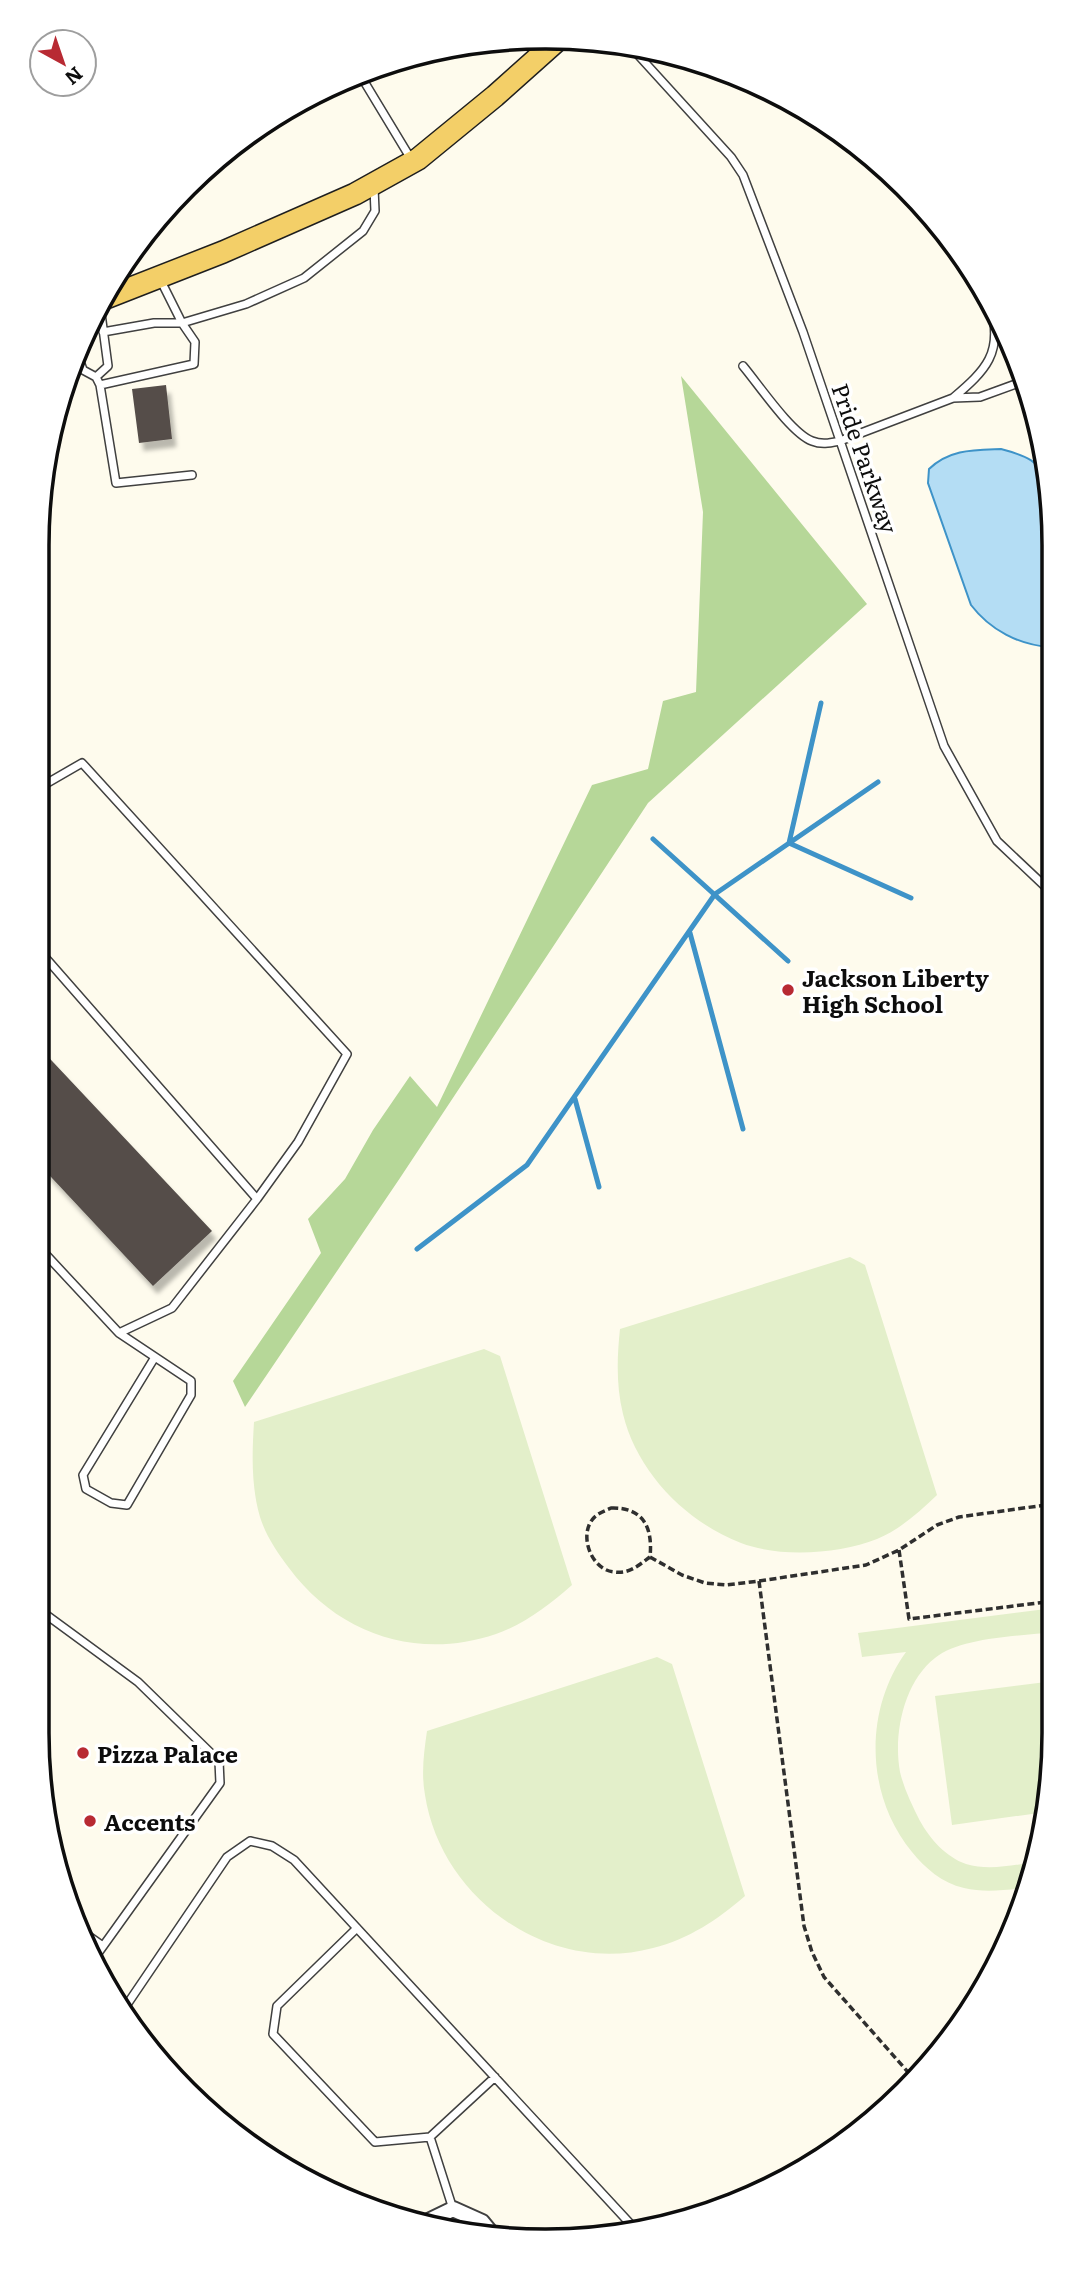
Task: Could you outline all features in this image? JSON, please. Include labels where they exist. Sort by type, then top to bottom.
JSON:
[{"type":"main road","points":[[118,293],[235,247],[374,184],[412,161],[495,96],[548,49]]},
{"type":"street","points":[[438,2216],[453,2209],[485,2225]]},
{"type":"lane","name":"Pride Parkway","points":[[642,59],[731,157],[743,175],[803,331],[944,746],[998,841],[1042,883]]},
{"type":"lane","points":[[365,83],[412,161]]},
{"type":"lane","points":[[103,332],[154,323],[182,323],[246,304],[303,278],[363,231],[374,211],[374,184]]},
{"type":"lane","points":[[100,385],[194,364],[195,342],[182,323],[160,278]]},
{"type":"lane","points":[[96,377],[108,366],[102,323]]},
{"type":"lane","points":[[953,398],[989,363],[995,334]]},
{"type":"lane","points":[[743,366],[796,431],[809,440],[822,444],[840,441],[953,398],[981,397],[1015,384]]},
{"type":"lane","points":[[82,368],[96,377],[100,385],[116,483],[192,475]]},
{"type":"lane","points":[[49,782],[82,763],[347,1054],[298,1142],[172,1308],[119,1333]]},
{"type":"lane","points":[[49,962],[257,1199]]},
{"type":"lane","points":[[49,1258],[119,1333],[155,1357],[191,1381],[191,1395],[127,1505],[111,1503],[86,1489],[83,1475],[155,1357]]},
{"type":"lane","points":[[49,1617],[138,1682],[219,1761],[220,1783],[100,1951]]},
{"type":"lane","points":[[129,2002],[227,1857],[250,1841],[272,1846],[294,1860],[628,2222]]},
{"type":"lane","points":[[357,1928],[277,2006],[273,2034],[375,2142],[430,2137],[495,2077]]},
{"type":"lane","points":[[95,1940],[103,1946]]},
{"type":"lane","points":[[430,2137],[453,2209]]},
{"type":"path","points":[[650,1557],[682,1575],[705,1583],[726,1585],[759,1581],[866,1565],[899,1550],[937,1525],[960,1517],[1042,1506]]},
{"type":"path","points":[[611,1508],[635,1511],[648,1530],[650,1557],[625,1572],[613,1573],[600,1567],[592,1557],[588,1544],[587,1532],[592,1520],[611,1508]]},
{"type":"path","points":[[899,1550],[909,1619],[1042,1602]]},
{"type":"path","points":[[759,1581],[804,1926],[824,1977],[908,2072]]},
{"type":"green space","points":[[681,376],[867,604],[648,803],[245,1407],[233,1381],[321,1253],[308,1219],[345,1179],[373,1130],[410,1076],[437,1107],[592,785],[648,769],[663,701],[696,692],[703,512]]},
{"type":"green space","points":[[850,1257],[865,1265],[937,1495],[894,1530],[862,1544],[828,1551],[791,1552],[756,1548],[741,1543],[701,1522],[683,1508],[652,1475],[640,1456],[623,1414],[619,1393],[620,1329]]},
{"type":"green space","points":[[484,1349],[500,1356],[572,1585],[536,1613],[496,1634],[466,1642],[437,1644],[381,1636],[355,1625],[331,1610],[309,1591],[272,1544],[260,1517],[255,1494],[254,1422]]},
{"type":"green space","points":[[1042,1610],[1042,1633],[959,1646],[946,1651],[924,1668],[908,1695],[898,1742],[900,1772],[911,1803],[939,1847],[959,1861],[975,1866],[1024,1864],[1017,1888],[972,1890],[948,1883],[923,1864],[897,1829],[885,1805],[878,1779],[877,1726],[892,1675],[906,1652],[862,1657],[858,1633]]},
{"type":"green space","points":[[657,1657],[672,1664],[745,1896],[702,1928],[653,1948],[614,1954],[576,1951],[539,1939],[506,1921],[477,1896],[453,1867],[435,1833],[425,1795],[423,1771],[427,1731]]},
{"type":"green space","points":[[1042,1683],[1041,1765],[1035,1814],[952,1825],[935,1696]]},
{"type":"water","points":[[1001,449],[1035,463],[1041,513],[1042,646],[1006,635],[987,622],[971,605],[928,483],[929,469],[937,462],[954,454]]},
{"type":"building","points":[[166,385],[172,439],[139,443],[132,389]]},
{"type":"building","points":[[49,1058],[212,1231],[153,1286],[49,1175]]},
{"type":"waterway","points":[[821,703],[789,843],[911,898]]},
{"type":"waterway","points":[[417,1249],[527,1165],[715,894],[878,782]]},
{"type":"waterway","points":[[653,839],[788,961]]},
{"type":"waterway","points":[[690,933],[743,1129]]},
{"type":"waterway","points":[[575,1099],[599,1187]]},
{"type":"place","name":"Jackson Liberty High School","points":[[788,990]]},
{"type":"place","name":"Pizza Palace","points":[[83,1753]]},
{"type":"place","name":"Accents","points":[[90,1821]]}]
